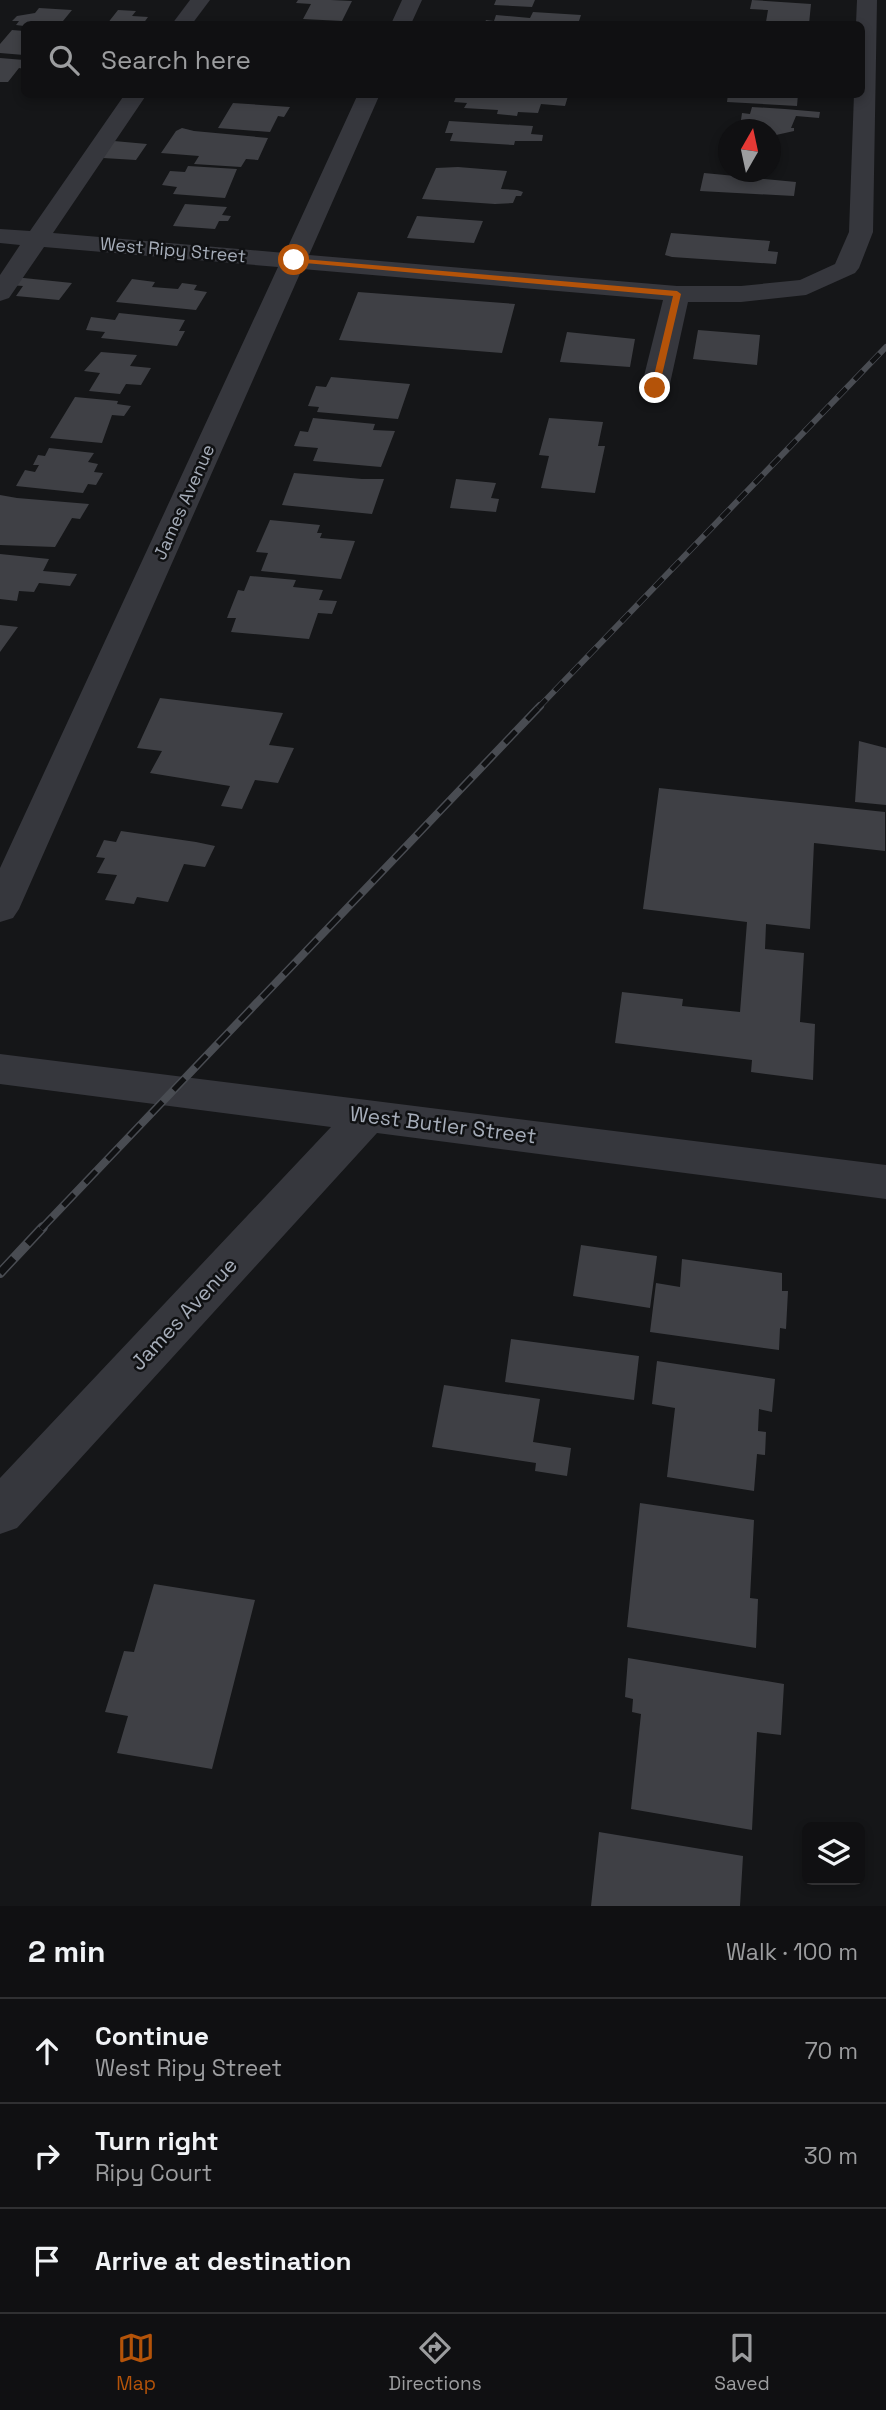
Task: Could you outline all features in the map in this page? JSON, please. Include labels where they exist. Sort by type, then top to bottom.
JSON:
[{"type":"street","points":[[184,21],[200,0]]},
{"type":"street","points":[[402,21],[412,0]]},
{"type":"street","name":"West Ripy Street","points":[[865,77],[867,0]]},
{"type":"street","points":[[0,293],[133,98]]},
{"type":"street","name":"James Avenue","points":[[0,909],[367,98]]},
{"type":"street","name":"West Ripy Street","points":[[0,236],[677,294],[741,294],[806,287],[846,268],[861,232],[864,98]]},
{"type":"street","points":[[655,388],[677,294]]},
{"type":"street","name":"West Butler Street","points":[[0,1069],[886,1182]]},
{"type":"street","name":"James Avenue","points":[[0,1512],[368,1115]]},
{"type":"building","points":[[298,0],[352,1],[342,21],[303,19],[311,4],[296,3]]},
{"type":"building","points":[[496,0],[535,0],[532,7],[494,5]]},
{"type":"building","points":[[752,0],[811,4],[809,21],[766,21],[768,10],[750,9]]},
{"type":"building","points":[[39,8],[72,10],[63,21],[21,21],[21,26],[16,25],[19,21],[12,21],[17,16],[35,13]]},
{"type":"building","points":[[118,10],[136,11],[132,16],[148,17],[145,21],[109,21]]},
{"type":"building","points":[[533,12],[581,15],[579,21],[494,21],[496,15],[530,18]]},
{"type":"building","points":[[12,30],[21,31],[21,55],[0,53],[0,44]]},
{"type":"building","points":[[0,58],[21,60],[21,68],[8,82],[0,82]]},
{"type":"building","points":[[456,98],[567,98],[565,106],[541,104],[538,113],[518,112],[517,116],[497,114],[498,110],[464,108],[467,103],[454,102]]},
{"type":"building","points":[[728,98],[798,98],[797,106],[727,102]]},
{"type":"building","points":[[233,103],[290,107],[284,117],[278,116],[270,132],[218,128]]},
{"type":"building","points":[[752,107],[820,112],[819,118],[796,116],[791,128],[794,128],[794,131],[781,134],[781,119],[741,119],[742,113],[750,114]]},
{"type":"building","points":[[449,121],[533,126],[531,134],[543,135],[542,141],[515,141],[514,145],[450,141],[453,133],[445,133]]},
{"type":"building","points":[[182,128],[268,138],[258,160],[246,159],[241,167],[194,164],[199,156],[161,153],[176,131]]},
{"type":"building","points":[[114,141],[147,144],[136,160],[103,158]]},
{"type":"building","points":[[188,166],[237,169],[225,198],[173,194],[177,187],[162,185],[170,171],[185,172]]},
{"type":"building","points":[[436,168],[507,171],[501,189],[523,192],[521,196],[516,196],[513,203],[422,199]]},
{"type":"building","points":[[704,173],[718,174],[718,182],[796,182],[794,196],[700,191]]},
{"type":"building","points":[[185,204],[227,207],[222,215],[231,216],[228,221],[219,221],[215,229],[173,226]]},
{"type":"building","points":[[417,216],[483,221],[474,243],[407,238]]},
{"type":"building","points":[[671,233],[770,241],[768,251],[778,252],[776,264],[665,255]]},
{"type":"building","points":[[14,277],[72,283],[59,300],[16,296],[23,286],[9,285]]},
{"type":"building","points":[[132,279],[155,282],[152,287],[178,289],[182,283],[197,285],[194,290],[207,292],[196,310],[116,302]]},
{"type":"building","points":[[358,292],[515,304],[502,353],[339,340]]},
{"type":"building","points":[[119,313],[185,320],[179,331],[185,331],[177,346],[101,338],[105,332],[86,330],[91,317],[115,320]]},
{"type":"building","points":[[698,330],[760,335],[757,365],[693,359]]},
{"type":"building","points":[[567,332],[635,339],[630,367],[560,362]]},
{"type":"building","points":[[101,352],[137,355],[130,366],[151,368],[141,385],[126,384],[120,394],[89,391],[100,373],[84,371]]},
{"type":"building","points":[[331,377],[410,384],[398,419],[317,412],[319,407],[308,406],[316,386],[326,387]]},
{"type":"building","points":[[75,397],[118,401],[117,404],[131,406],[124,416],[112,415],[102,443],[50,438]]},
{"type":"building","points":[[313,418],[375,424],[373,430],[395,431],[381,467],[313,461],[318,448],[294,446],[300,431],[308,432]]},
{"type":"building","points":[[549,418],[603,422],[598,446],[605,446],[595,493],[541,488],[549,456],[539,455]]},
{"type":"building","points":[[49,448],[94,453],[88,462],[98,464],[94,472],[103,473],[96,485],[88,484],[83,493],[16,486],[25,470],[35,472],[39,465],[33,465],[38,455],[45,456]]},
{"type":"building","points":[[294,473],[384,479],[372,514],[282,505]]},
{"type":"building","points":[[456,479],[496,483],[491,498],[499,499],[496,512],[450,508]]},
{"type":"building","points":[[0,495],[89,504],[80,519],[72,518],[55,547],[0,545]]},
{"type":"building","points":[[270,520],[320,525],[317,533],[322,533],[320,538],[355,541],[341,579],[261,571],[268,553],[256,552]]},
{"type":"building","points":[[0,554],[49,559],[43,571],[77,574],[70,586],[39,583],[34,592],[19,591],[17,601],[0,599]]},
{"type":"building","points":[[250,576],[296,580],[293,587],[323,590],[319,600],[337,601],[332,614],[318,613],[309,639],[231,632],[236,618],[227,618],[238,590],[244,591]]},
{"type":"building","points":[[0,625],[18,627],[0,652]]},
{"type":"building","points":[[160,698],[283,713],[269,745],[294,748],[278,783],[255,780],[242,809],[221,806],[230,786],[150,773],[162,751],[137,748]]},
{"type":"building","points":[[859,741],[886,748],[886,805],[855,802]]},
{"type":"building","points":[[659,788],[885,812],[885,851],[814,843],[810,929],[766,924],[765,949],[804,953],[800,1022],[815,1024],[813,1080],[751,1072],[752,1060],[615,1043],[622,992],[683,999],[682,1006],[740,1012],[747,922],[643,909]]},
{"type":"building","points":[[121,831],[215,846],[205,867],[184,864],[168,902],[137,897],[134,904],[105,900],[117,875],[97,873],[105,858],[96,857],[104,840],[116,842]]},
{"type":"building","points":[[581,1245],[657,1256],[650,1308],[573,1296]]},
{"type":"building","points":[[682,1259],[782,1273],[782,1291],[788,1291],[786,1329],[780,1328],[779,1350],[650,1332],[656,1283],[680,1287]]},
{"type":"building","points":[[511,1339],[639,1356],[634,1400],[505,1382]]},
{"type":"building","points":[[657,1361],[775,1379],[772,1412],[759,1409],[758,1431],[766,1432],[765,1455],[757,1454],[754,1491],[667,1477],[675,1408],[652,1404]]},
{"type":"building","points":[[444,1385],[540,1399],[533,1442],[571,1448],[567,1476],[535,1471],[536,1463],[432,1447]]},
{"type":"building","points":[[640,1503],[754,1520],[750,1598],[758,1599],[756,1648],[627,1627]]},
{"type":"building","points":[[154,1584],[255,1600],[212,1769],[117,1753],[128,1716],[105,1712],[124,1651],[134,1652]]},
{"type":"building","points":[[628,1658],[784,1684],[781,1735],[757,1732],[752,1830],[631,1809],[641,1714],[632,1712],[633,1699],[625,1697]]},
{"type":"building","points":[[599,1832],[743,1856],[740,1906],[591,1906]]},
{"type":"railway","points":[[538,708],[886,347]]},
{"type":"railway","points":[[41,1229],[540,706]]},
{"type":"railway","points":[[0,1273],[43,1227]]},
{"type":"route","points":[[294,260],[677,294],[655,388]]}]
